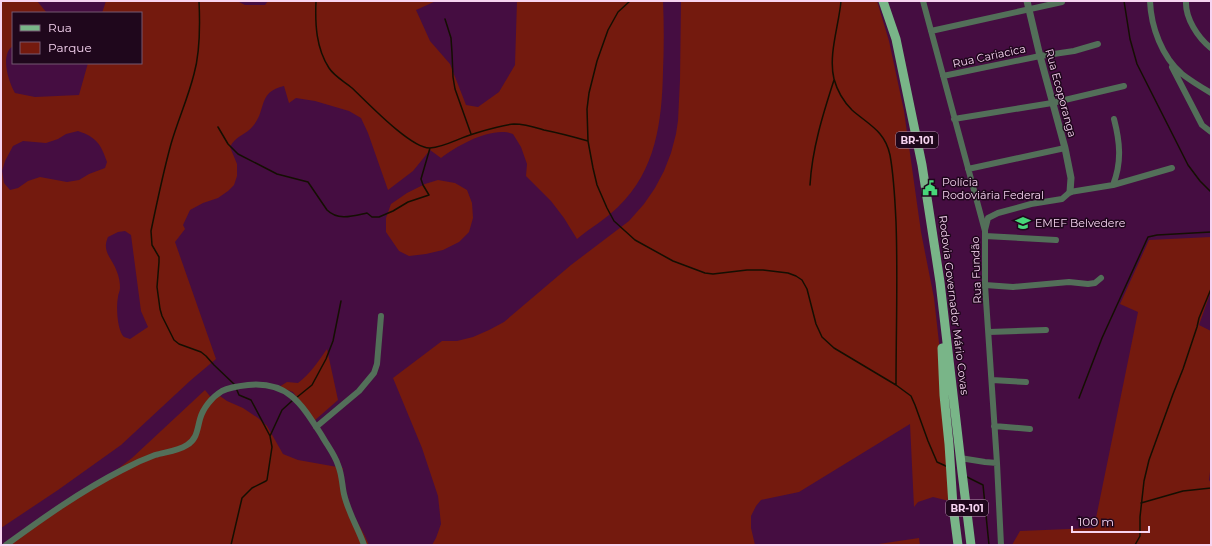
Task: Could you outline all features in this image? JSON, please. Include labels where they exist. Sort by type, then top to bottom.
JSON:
[{"type":"main road","name":"Rodovia Governador Mário Covas","points":[[883,1],[896,39],[921,157],[940,282],[971,545]]},
{"type":"main road","points":[[940,282],[944,395],[953,506],[958,545]]},
{"type":"main road","points":[[948,444],[953,471],[966,500]]},
{"type":"street","name":"Rua Fundão","points":[[923,1],[985,234],[986,285],[997,462],[1000,545]]},
{"type":"street","name":"Rua Ecoporanga","points":[[1027,1],[1072,178],[1070,192]]},
{"type":"street","points":[[1150,1],[1157,37],[1202,124],[1211,132]]},
{"type":"street","points":[[1186,1],[1186,7],[1191,23],[1205,44],[1211,48]]},
{"type":"street","points":[[931,31],[1062,2]]},
{"type":"street","name":"Rua Cariacica","points":[[943,76],[1040,56],[1074,51],[1098,44]]},
{"type":"street","points":[[1170,62],[1182,74],[1211,93]]},
{"type":"street","points":[[954,119],[1052,103],[1124,86]]},
{"type":"street","points":[[1113,185],[1118,173],[1119,163],[1118,135],[1114,119]]},
{"type":"street","points":[[968,169],[1065,148]]},
{"type":"street","points":[[1056,240],[985,234],[988,218],[998,213],[1031,204],[1062,199],[1070,192],[1113,185],[1172,168]]},
{"type":"street","points":[[986,285],[1013,287],[1069,282],[1088,284],[1095,283],[1102,278]]},
{"type":"street","points":[[316,427],[359,391],[374,373],[377,364],[381,316]]},
{"type":"street","points":[[989,332],[1046,330]]},
{"type":"street","points":[[992,380],[1026,382]]},
{"type":"street","points":[[6,545],[46,516],[122,470],[154,455],[186,445],[196,436],[202,413],[214,397],[230,388],[257,385],[267,385],[280,389],[289,394],[294,398],[316,427],[338,464],[347,505],[364,545]]},
{"type":"street","points":[[994,426],[1030,429]]},
{"type":"street","points":[[960,458],[985,462],[997,462]]},
{"type":"green space","points":[[1,1],[37,1],[46,12],[12,12],[12,47],[7,55],[6,68],[15,93],[35,97],[79,95],[88,64],[142,64],[142,12],[102,12],[106,1],[237,1],[245,5],[265,5],[268,1],[436,1],[416,10],[430,41],[450,64],[466,105],[478,107],[499,92],[515,65],[517,1],[663,1],[664,54],[661,108],[658,127],[649,161],[641,178],[631,193],[608,216],[577,239],[551,201],[526,176],[527,164],[521,147],[513,134],[496,132],[479,137],[462,144],[441,158],[430,150],[413,171],[388,190],[368,133],[361,118],[349,111],[315,101],[296,98],[289,103],[284,86],[275,89],[270,93],[266,97],[260,114],[253,126],[238,137],[230,147],[237,164],[237,176],[234,185],[218,198],[203,203],[190,210],[183,225],[185,229],[175,242],[216,359],[191,380],[121,445],[1,528]],"holes":[[[78,131],[94,139],[100,146],[107,162],[105,168],[89,174],[79,180],[67,182],[40,177],[28,181],[18,188],[10,190],[4,183],[2,171],[5,161],[13,146],[23,141],[46,143],[58,139],[66,134]],[[125,231],[131,235],[141,311],[148,327],[130,339],[124,337],[118,324],[117,301],[120,288],[119,280],[115,267],[108,255],[106,242],[108,237],[118,232]]]},
{"type":"green space","points":[[681,1],[877,1],[889,41],[904,111],[921,232],[934,298],[957,503],[933,497],[918,502],[914,507],[910,424],[799,492],[761,500],[751,516],[751,528],[755,545],[432,545],[441,524],[438,496],[422,448],[393,378],[442,341],[457,341],[473,337],[504,322],[571,265],[629,221],[644,204],[664,171],[676,134],[680,80]]},
{"type":"green space","points":[[438,180],[455,183],[467,190],[472,203],[473,218],[469,232],[459,242],[443,250],[409,256],[399,251],[386,232],[386,218],[391,204],[407,193],[425,184]]},
{"type":"green space","points":[[1211,237],[1211,291],[1199,325],[1211,331],[1211,464],[1209,480],[1211,483],[1211,545],[1012,545],[1020,531],[1094,528],[1138,312],[1120,304],[1149,240]]},
{"type":"green space","points":[[327,349],[338,400],[314,421],[293,392],[279,387],[287,382],[298,383],[310,372]]},
{"type":"green space","points":[[205,390],[213,400],[220,396],[258,418],[267,426],[283,454],[298,460],[343,468],[342,479],[346,499],[369,545],[6,545],[110,475],[132,458]]},
{"type":"green space","points":[[919,538],[920,545],[872,545]]},
{"type":"waterway","points":[[199,1],[199,38],[196,66],[192,83],[165,166],[151,231],[152,245],[159,257],[157,287],[160,309],[174,340],[179,344],[201,352],[235,385]]},
{"type":"waterway","points":[[316,1],[317,36],[321,52],[329,68],[389,123],[412,141],[430,148],[441,146],[483,131],[514,124],[529,126],[588,141]]},
{"type":"waterway","points":[[630,1],[618,12],[608,30],[597,61],[589,93],[587,109],[588,141],[597,185],[614,221],[635,240],[673,261],[705,273],[713,274],[747,270],[763,270],[788,273],[802,280],[807,289],[816,324],[822,337],[834,348],[896,385],[911,396],[937,462],[948,467]]},
{"type":"waterway","points":[[841,1],[832,60],[834,79],[839,92],[849,107],[876,129],[888,147],[890,155],[895,197],[897,242],[896,385]]},
{"type":"waterway","points":[[1124,1],[1130,39],[1137,64],[1188,165],[1200,181],[1211,192]]},
{"type":"waterway","points":[[445,19],[451,38],[455,89],[471,134]]},
{"type":"waterway","points":[[810,185],[813,158],[822,119],[834,80]]},
{"type":"waterway","points":[[218,127],[228,144],[238,154],[277,174],[308,182],[327,210],[336,216],[341,217],[367,213],[372,217],[379,217],[408,202],[429,195],[421,179],[430,148]]},
{"type":"waterway","points":[[1079,398],[1102,338],[1148,237],[1157,235],[1211,232]]},
{"type":"waterway","points":[[1135,545],[1140,536],[1140,517],[1144,481],[1149,460],[1183,369],[1199,318],[1211,289]]},
{"type":"waterway","points":[[296,398],[312,385],[326,359],[333,341],[341,301]]},
{"type":"waterway","points":[[231,545],[242,498],[252,488],[267,480],[272,447],[270,436],[251,400],[239,395],[236,388]]},
{"type":"waterway","points":[[270,436],[282,410],[293,400]]},
{"type":"waterway","points":[[967,477],[983,485],[989,545]]},
{"type":"waterway","points":[[1141,503],[1183,491],[1211,488]]},
{"type":"place","name":"Polícia Rodoviária Federal","points":[[930,188]]},
{"type":"place","name":"EMEF Belvedere","points":[[1023,223]]}]
